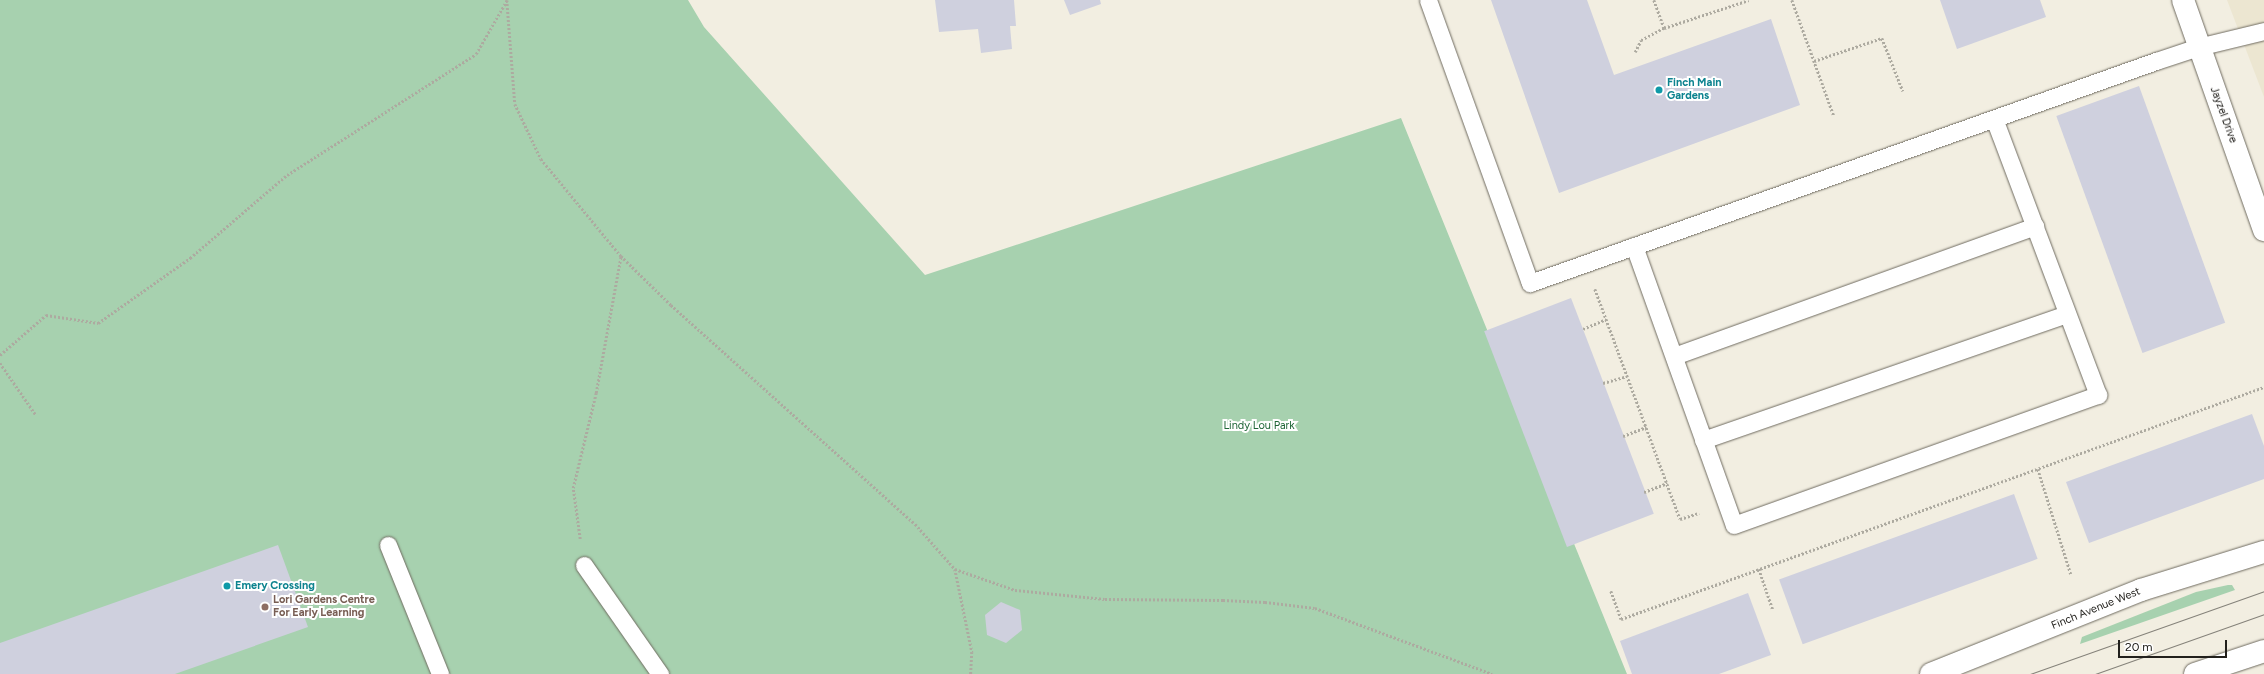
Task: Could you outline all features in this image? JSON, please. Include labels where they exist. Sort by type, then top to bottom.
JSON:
[{"type":"main road","name":"Jayzel Drive","points":[[2183,0],[2198,47],[2262,220]]},
{"type":"main road","name":"Finch Avenue West","points":[[1931,674],[2141,590],[2264,552]]},
{"type":"main road","points":[[2195,674],[2264,651]]},
{"type":"lane","points":[[1428,0],[1530,283],[2198,47],[2264,31]]},
{"type":"lane","points":[[1634,246],[1734,525],[2098,395],[1994,119]]},
{"type":"lane","points":[[1674,356],[2035,226]]},
{"type":"lane","points":[[1703,440],[2067,314]]},
{"type":"lane","points":[[388,545],[440,674]]},
{"type":"lane","points":[[584,565],[660,674]]},
{"type":"path","points":[[507,0],[515,104],[541,159],[622,256],[671,305],[918,527],[955,569],[1015,590],[1105,599],[1230,601],[1315,608],[1492,674]]},
{"type":"path","points":[[0,355],[46,315],[98,323],[190,258],[288,175],[476,54],[507,0]]},
{"type":"path","points":[[1654,0],[1664,28]]},
{"type":"path","points":[[1635,52],[1641,40],[1664,28],[1749,0]]},
{"type":"path","points":[[1792,0],[1834,116]]},
{"type":"path","points":[[1814,61],[1882,38],[1903,91]]},
{"type":"path","points":[[584,565],[573,488],[599,378],[622,256]]},
{"type":"path","points":[[1585,263],[1680,519],[1726,504]]},
{"type":"path","points":[[1583,329],[1606,319]]},
{"type":"path","points":[[0,363],[36,415]]},
{"type":"path","points":[[1603,383],[1627,376]]},
{"type":"path","points":[[1611,592],[1621,619],[2264,388]]},
{"type":"path","points":[[1623,436],[1646,427]]},
{"type":"path","points":[[2038,469],[2070,574]]},
{"type":"path","points":[[1644,492],[1667,482]]},
{"type":"path","points":[[955,569],[972,652],[971,674]]},
{"type":"path","points":[[1759,569],[1772,610]]},
{"type":"shaded area","points":[[2227,0],[2264,0],[2264,97]]},
{"type":"green space","name":"Lindy Lou Park","points":[[0,0],[688,0],[704,27],[925,275],[1401,118],[1627,674],[0,674]]},
{"type":"green space","points":[[2232,585],[2235,590],[2080,644],[2082,637],[2196,592]]},
{"type":"building","points":[[935,0],[1014,0],[1016,26],[1010,26],[1012,49],[981,53],[978,29],[939,32]]},
{"type":"building","points":[[1064,0],[1100,0],[1101,4],[1070,15]]},
{"type":"building","name":"Finch Main Gardens","points":[[1491,0],[1587,0],[1614,75],[1771,19],[1800,105],[1559,193]]},
{"type":"building","points":[[1940,0],[2040,0],[2046,17],[1957,49]]},
{"type":"building","points":[[2139,86],[2225,323],[2142,353],[2056,116]]},
{"type":"building","points":[[1571,298],[1654,514],[1567,547],[1484,331]]},
{"type":"building","points":[[2252,414],[2264,446],[2264,479],[2089,543],[2066,482]]},
{"type":"building","points":[[2014,494],[2038,559],[1803,644],[1779,580]]},
{"type":"building","name":"Emery Crossing","points":[[278,545],[308,627],[175,674],[0,674],[0,643]]},
{"type":"building","points":[[1748,593],[1771,655],[1719,674],[1632,674],[1620,641]]},
{"type":"building","points":[[1001,602],[1020,610],[1022,630],[1006,643],[987,635],[985,615]]},
{"type":"tram line","points":[[2030,674],[2264,591]]},
{"type":"tram line","points":[[2095,674],[2264,614]]},
{"type":"place","name":"Finch Main Gardens","points":[[1659,90]]},
{"type":"place","name":"Emery Crossing","points":[[227,586]]},
{"type":"place","name":"Lori Gardens Centre For Early Learning","points":[[265,607]]}]
